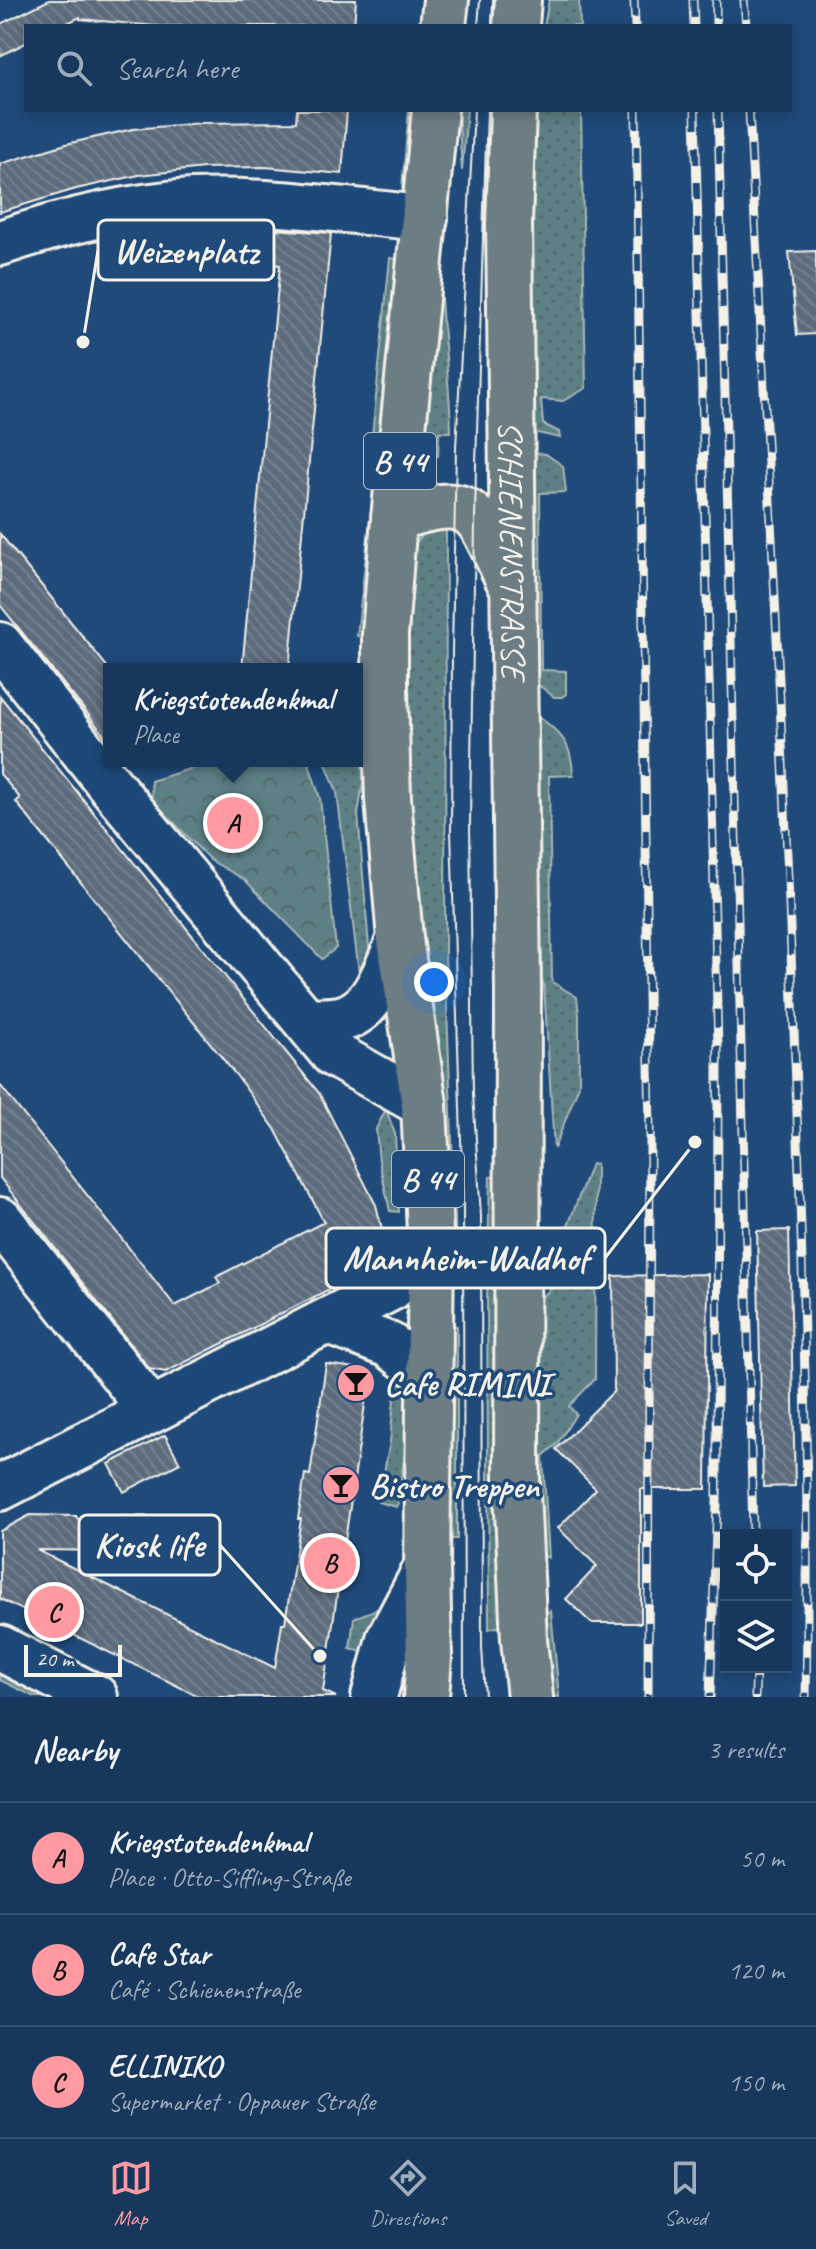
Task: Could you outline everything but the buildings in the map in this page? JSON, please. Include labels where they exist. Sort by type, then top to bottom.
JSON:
[{"type":"main road","points":[[443,24],[446,0]]},
{"type":"main road","points":[[516,24],[518,0]]},
{"type":"main road","name":"B 44","points":[[426,1697],[429,1657],[427,1567],[431,1253],[424,1105],[400,939],[388,799],[385,634],[435,112]]},
{"type":"main road","name":"SCHIENENSTRASSE","points":[[513,112],[509,224],[518,990],[517,1491],[530,1697]]},
{"type":"main road","name":"B 44","points":[[394,519],[433,506],[454,506],[476,515],[513,588]]},
{"type":"street","points":[[0,243],[106,213],[163,205],[245,202],[425,218]]},
{"type":"street","points":[[6,663],[333,1054],[424,1105]]},
{"type":"street","points":[[307,1021],[340,1019],[358,1012],[372,997],[400,939]]},
{"type":"street","points":[[0,1220],[151,1410]]},
{"type":"street","points":[[0,1488],[391,1288],[431,1253]]},
{"type":"street","points":[[327,1321],[389,1345],[430,1376]]},
{"type":"street","points":[[374,1697],[389,1639],[427,1567]]},
{"type":"street","points":[[0,1648],[95,1697]]},
{"type":"green space","points":[[549,0],[579,0],[580,24],[544,24]]},
{"type":"green space","points":[[409,112],[421,112],[407,192],[402,188]]},
{"type":"green space","points":[[458,112],[467,112],[462,171]]},
{"type":"green space","points":[[530,112],[581,112],[586,388],[563,401],[541,399],[543,424],[559,432],[560,438],[528,431]]},
{"type":"green space","points":[[390,258],[402,260],[383,447],[371,446]]},
{"type":"green space","points":[[440,280],[451,432],[439,432],[438,456],[416,455]]},
{"type":"green space","points":[[528,452],[546,454],[563,466],[566,492],[540,493],[541,670],[566,671],[566,694],[562,697],[554,697],[531,679]]},
{"type":"green space","points":[[375,474],[387,476],[371,639],[357,636]]},
{"type":"green space","points":[[446,527],[445,955],[457,1271],[447,1270],[414,914],[400,692],[409,554],[423,535]]},
{"type":"green space","points":[[532,712],[550,725],[567,745],[573,775],[549,776],[552,982],[577,997],[579,1015],[579,1085],[554,1149],[544,985],[534,963]]},
{"type":"green space","points":[[363,718],[365,771],[358,814],[369,947],[368,970],[360,982],[337,792],[327,767],[363,767]]},
{"type":"green space","points":[[196,767],[310,767],[320,798],[336,948],[322,959],[245,880],[210,860],[152,800],[151,781]]},
{"type":"green space","points":[[386,1109],[395,1134],[399,1212],[390,1211],[379,1161],[376,1129]]},
{"type":"green space","points":[[591,1164],[596,1164],[595,1379],[569,1406],[576,1414],[557,1444],[543,1456],[549,1558],[534,1552],[532,1306],[562,1279],[562,1242]]},
{"type":"green space","points":[[490,1177],[500,1177],[505,1625],[489,1629],[487,1299]]},
{"type":"green space","points":[[446,1326],[457,1326],[457,1539],[445,1539]]},
{"type":"green space","points":[[396,1378],[412,1380],[397,1507],[378,1502],[390,1442]]},
{"type":"green space","points":[[382,1607],[373,1654],[350,1648],[354,1618]]},
{"type":"green space","points":[[551,1610],[559,1697],[544,1689],[539,1619]]},
{"type":"green space","points":[[0,1672],[51,1697],[35,1697],[0,1680]]},
{"type":"tram line","points":[[478,24],[480,0]]},
{"type":"tram line","points":[[492,24],[493,0]]},
{"type":"tram line","points":[[464,1697],[463,1201],[451,832],[452,652],[456,448],[474,112]]},
{"type":"tram line","points":[[485,1697],[482,1647],[481,1216],[473,1094],[470,822],[476,464],[487,112]]},
{"type":"railway","points":[[634,0],[635,24]]},
{"type":"railway","points":[[693,0],[694,24]]},
{"type":"railway","points":[[716,0],[716,24]]},
{"type":"railway","points":[[744,0],[746,24]]},
{"type":"railway","points":[[636,112],[650,1136],[648,1697]]},
{"type":"railway","points":[[695,112],[718,1048],[717,1504],[710,1697]]},
{"type":"railway","points":[[718,112],[753,1529]]},
{"type":"railway","points":[[749,112],[791,940],[803,1298],[806,1697]]},
{"type":"railway","points":[[755,1697],[756,1673]]},
{"type":"place","name":"Weizenplatz","points":[[83,342]]},
{"type":"place","name":"Kriegstotendenkmal","points":[[233,823]]},
{"type":"place","name":"Mannheim-Waldhof","points":[[695,1142]]},
{"type":"place","name":"Cafe RIMINI","points":[[356,1383]]},
{"type":"place","name":"Bistro Treppen","points":[[341,1485]]},
{"type":"place","name":"Cafe Star","points":[[330,1563]]},
{"type":"place","name":"ELLINIKO","points":[[54,1612]]},
{"type":"place","name":"Kiosk life","points":[[320,1656]]}]
